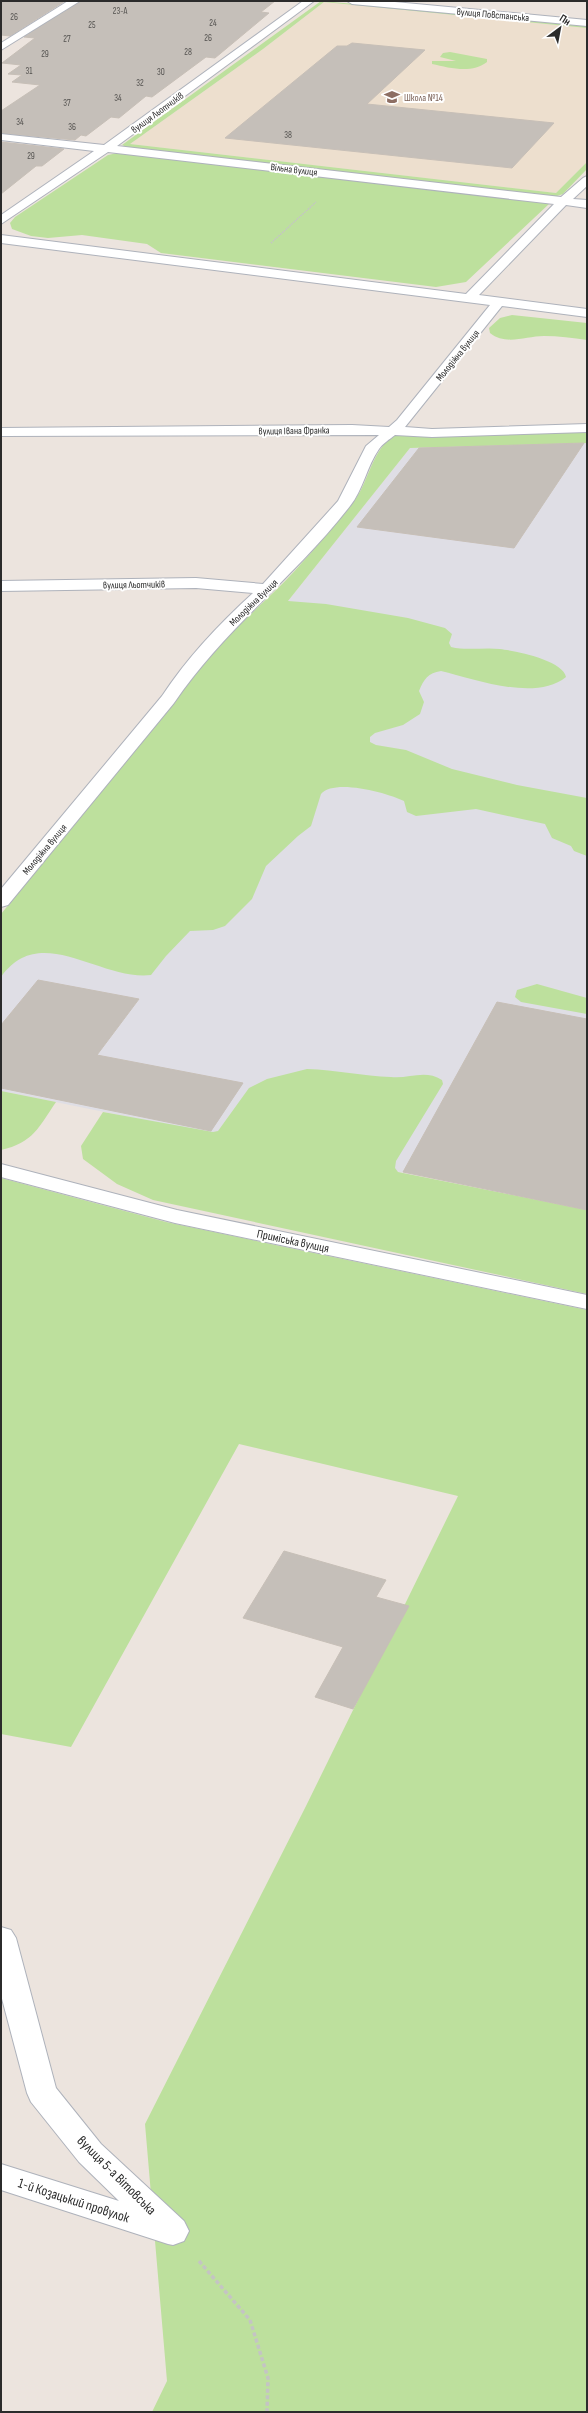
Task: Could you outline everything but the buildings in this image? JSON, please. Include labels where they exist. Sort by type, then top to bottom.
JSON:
[{"type":"street","points":[[1,47],[75,1]]},
{"type":"street","name":"вулиця Льотчиків","points":[[1,220],[107,148],[309,1]]},
{"type":"street","name":"вулиця Повстанська","points":[[352,1],[587,23]]},
{"type":"street","points":[[514,16],[526,6]]},
{"type":"street","name":"Вільна вулиця","points":[[1,137],[79,147],[107,148],[346,175],[587,204]]},
{"type":"street","points":[[469,298],[543,220],[566,201],[587,180]]},
{"type":"street","points":[[1,239],[587,313]]},
{"type":"street","name":"Молодіжна вулиця","points":[[1,901],[168,699],[182,678],[237,616],[268,589],[345,503],[373,446],[402,423],[499,302]]},
{"type":"street","name":"вулиця Івана Франка","points":[[1,432],[393,430],[432,433],[587,428]]},
{"type":"street","name":"вулиця Льотчиків","points":[[1,586],[196,583],[268,589]]},
{"type":"street","name":"Приміська вулиця","points":[[1,1170],[175,1216],[587,1302]]},
{"type":"street","name":"вулиця 5-а Вітовська","points":[[1,1938],[42,2093],[90,2153],[173,2231]]},
{"type":"street","name":"1-й Козацький провулок","points":[[1,2177],[173,2231]]},
{"type":"path","points":[[241,270],[346,175]]},
{"type":"path","points":[[173,2231],[250,2320],[268,2378],[267,2412]]},
{"type":"shaded area","name":"Школа №14","points":[[324,2],[587,28],[587,162],[556,193],[130,144],[263,49]]},
{"type":"shaded area","points":[[587,443],[587,1210],[1,1091],[1,961],[410,448]]},
{"type":"green space","points":[[321,1],[587,25],[587,28],[324,2],[263,49],[130,144],[556,193],[587,162],[587,169],[563,194],[554,197],[129,148],[122,145]]},
{"type":"green space","points":[[450,52],[487,59],[487,62],[481,66],[468,69],[432,64],[432,61],[456,61],[440,57],[443,53]]},
{"type":"green space","points":[[122,152],[547,202],[549,204],[466,282],[436,287],[161,253],[147,244],[82,235],[48,238],[31,236],[12,229],[10,223],[15,217],[108,155]]},
{"type":"green space","points":[[512,315],[587,323],[587,340],[537,336],[509,340],[496,337],[490,333],[489,328],[500,318]]},
{"type":"green space","points":[[587,431],[587,443],[410,448],[288,601],[326,604],[408,618],[445,628],[452,634],[449,643],[451,647],[463,649],[500,649],[516,652],[548,661],[563,671],[566,677],[553,684],[538,688],[522,688],[487,683],[441,671],[433,673],[425,680],[419,691],[424,702],[420,714],[403,725],[375,733],[370,737],[370,742],[376,745],[406,750],[452,769],[517,785],[587,798],[587,856],[574,851],[571,846],[552,838],[545,824],[476,809],[416,816],[407,812],[404,801],[386,794],[361,788],[337,787],[328,789],[321,794],[311,826],[266,866],[252,899],[225,926],[213,930],[190,931],[166,956],[151,975],[132,975],[72,957],[52,953],[34,954],[17,961],[1,977],[1,914],[175,701],[197,671],[235,630],[295,571],[351,505],[362,487],[375,458],[387,441],[396,434]]},
{"type":"green space","points":[[537,984],[587,998],[587,1014],[521,1002],[515,997],[517,990]]},
{"type":"green space","points":[[307,1069],[391,1077],[429,1075],[442,1080],[443,1084],[396,1161],[395,1168],[398,1172],[587,1210],[587,1294],[153,1200],[117,1184],[83,1159],[81,1146],[103,1112],[213,1132],[218,1131],[249,1088],[267,1079]]},
{"type":"green space","points":[[1,1091],[56,1102],[34,1133],[21,1143],[1,1150]]},
{"type":"green space","points":[[1,1178],[166,1222],[587,1310],[587,2412],[152,2412],[167,2381],[145,2124],[306,1806],[458,1496],[239,1444],[71,1747],[1,1734]]},
{"type":"place","name":"Школа №14","points":[[392,97]]}]
